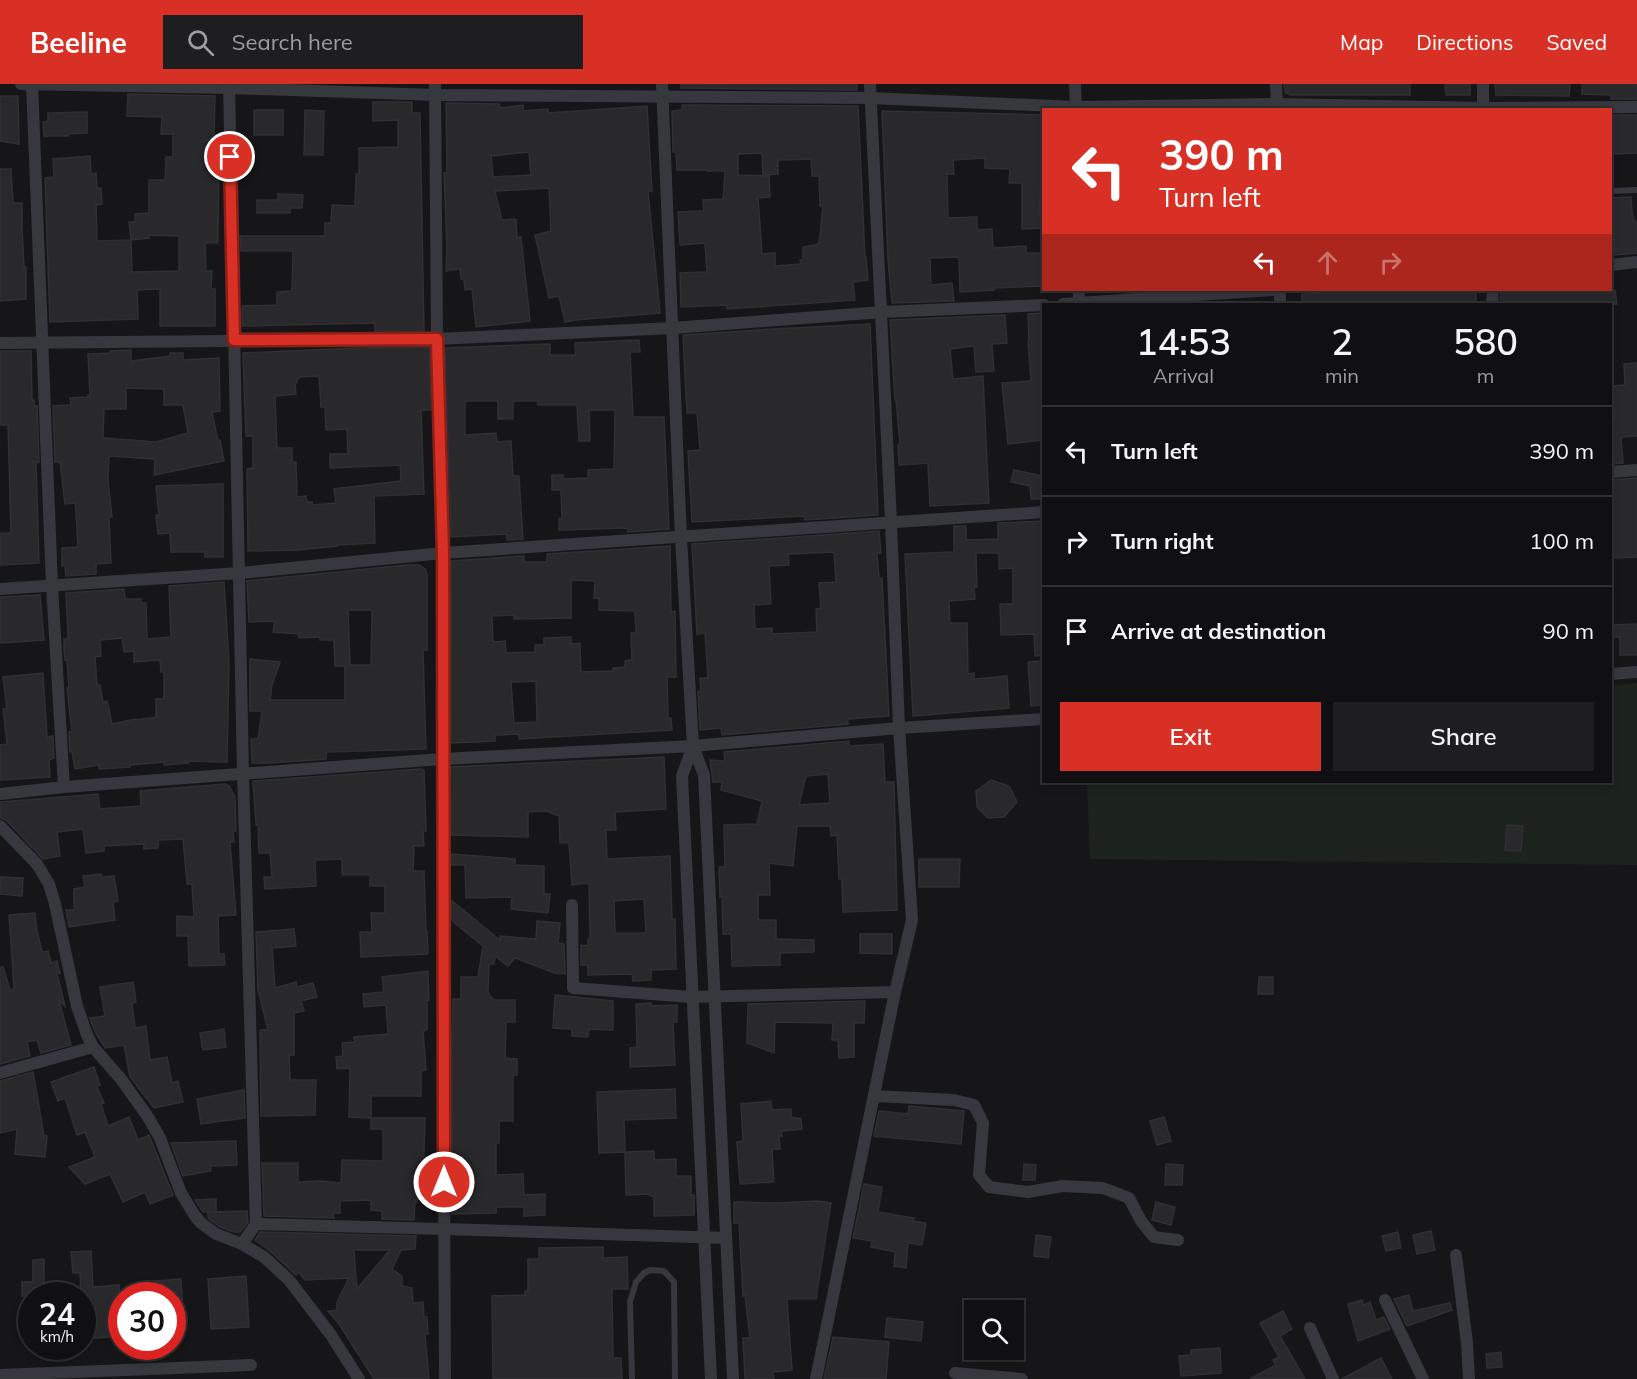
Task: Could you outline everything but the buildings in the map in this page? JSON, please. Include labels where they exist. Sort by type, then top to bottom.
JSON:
[{"type":"street","points":[[21,84],[662,90],[1076,108],[1277,106],[1414,108]]},
{"type":"street","points":[[32,84],[52,586],[64,787]]},
{"type":"street","points":[[816,1379],[895,992],[912,920],[899,728],[870,84]]},
{"type":"street","points":[[1075,84],[1076,108]]},
{"type":"street","points":[[1276,84],[1277,106]]},
{"type":"street","points":[[1483,84],[1483,108]]},
{"type":"street","points":[[229,86],[243,774],[256,1224],[242,1244]]},
{"type":"street","points":[[436,89],[437,339],[443,553],[445,1379]]},
{"type":"street","points":[[662,90],[681,538],[693,746],[704,775],[733,1379]]},
{"type":"street","points":[[1560,108],[1637,107]]},
{"type":"street","points":[[1612,265],[1637,262]]},
{"type":"street","points":[[1093,303],[1259,291]]},
{"type":"street","points":[[0,344],[437,339],[673,328],[882,312],[1042,305]]},
{"type":"street","points":[[1612,472],[1637,470]]},
{"type":"street","points":[[0,589],[240,573],[443,553],[1042,512]]},
{"type":"street","points":[[1612,674],[1637,672]]},
{"type":"street","points":[[0,794],[64,787],[442,759],[693,746],[899,728],[1042,719]]},
{"type":"street","points":[[693,746],[682,776],[711,1379]]},
{"type":"street","points":[[0,826],[37,864],[50,884],[81,1021],[93,1047],[121,1079],[148,1117],[160,1138],[181,1193],[195,1216],[216,1234],[242,1244],[264,1257],[289,1281],[331,1335],[360,1379]]},
{"type":"street","points":[[572,905],[573,988],[692,997],[895,992]]},
{"type":"street","points":[[0,1073],[93,1047]]},
{"type":"street","points":[[874,1096],[954,1100],[974,1105],[983,1123],[979,1174],[989,1187],[1028,1192],[1062,1186],[1104,1188],[1129,1198],[1141,1221],[1154,1237],[1178,1240]]},
{"type":"street","points":[[256,1224],[726,1238]]},
{"type":"street","points":[[1456,1255],[1469,1379]]},
{"type":"street","points":[[1385,1300],[1423,1379]]},
{"type":"street","points":[[1310,1328],[1333,1379]]},
{"type":"street","points":[[0,1375],[251,1365]]},
{"type":"street","points":[[956,1373],[1022,1379]]},
{"type":"lane","points":[[1612,191],[1637,190]]},
{"type":"lane","points":[[632,1379],[630,1302],[636,1282],[650,1270],[664,1271],[674,1282],[675,1379]]},
{"type":"shaded area","points":[[1637,683],[1637,865],[1090,859],[1087,783],[1612,783],[1612,685]]},
{"type":"route","points":[[230,157],[234,340],[437,339],[443,553],[444,1182]]}]
